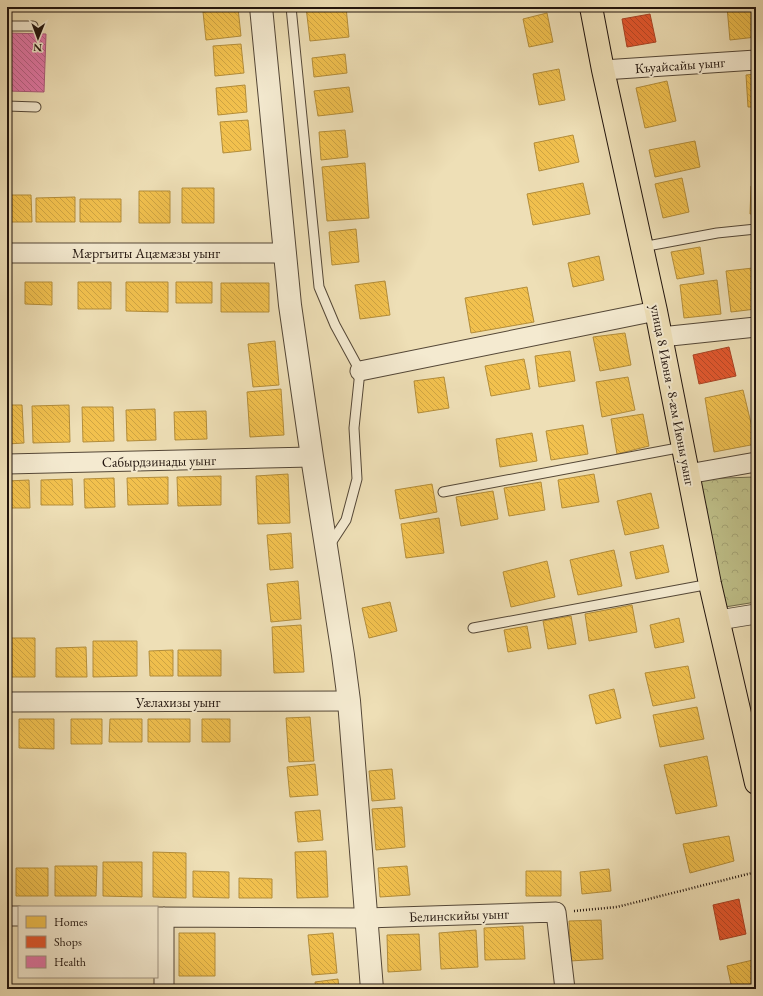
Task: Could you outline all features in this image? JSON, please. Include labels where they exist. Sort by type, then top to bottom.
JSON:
[{"type":"highway","name":"улица 8 Июня - 8-ӕм Июны уынг","points":[[591,7],[603,70],[656,311],[710,584],[756,783]]},
{"type":"street","points":[[261,7],[290,305],[349,701],[372,989]]},
{"type":"street","name":"Къуайсайы уынг","points":[[603,70],[756,60]]},
{"type":"street","name":"Мӕргъиты Ацӕмӕзы уынг","points":[[7,253],[286,253]]},
{"type":"street","points":[[360,372],[656,311]]},
{"type":"street","points":[[661,337],[756,327]]},
{"type":"street","name":"Сабырдзинады уынг","points":[[7,464],[312,457]]},
{"type":"street","points":[[688,474],[756,462]]},
{"type":"street","points":[[719,620],[756,614]]},
{"type":"street","name":"Уӕлахизы уынг","points":[[7,702],[349,701]]},
{"type":"street","points":[[556,912],[565,989]]},
{"type":"street","name":"Белинскийы уынг","points":[[161,917],[366,918],[556,912]]},
{"type":"street","points":[[7,916],[18,916]]},
{"type":"street","points":[[161,917],[164,989]]},
{"type":"lane","points":[[290,7],[319,287],[335,325],[360,372],[354,428],[357,479],[346,520],[327,549]]},
{"type":"lane","points":[[7,26],[33,26]]},
{"type":"lane","points":[[7,106],[36,107]]},
{"type":"lane","points":[[642,247],[717,233],[756,229]]},
{"type":"lane","points":[[443,492],[683,447]]},
{"type":"lane","points":[[473,628],[710,584]]},
{"type":"path","points":[[556,912],[617,907],[756,872]]},
{"type":"green space","points":[[754,477],[756,481],[756,602],[725,607],[699,479]]},
{"type":"building: Homes","points":[[306,7],[346,7],[349,37],[310,41]]},
{"type":"building: Homes","points":[[727,7],[756,7],[756,37],[730,40]]},
{"type":"building: Homes","points":[[238,8],[241,36],[206,40],[203,12]]},
{"type":"building: Homes","points":[[547,13],[553,42],[529,47],[523,19]]},
{"type":"building: Homes","points":[[241,44],[244,73],[215,76],[213,46]]},
{"type":"building: Homes","points":[[345,54],[347,73],[314,77],[312,58]]},
{"type":"building: Homes","points":[[559,69],[565,100],[539,105],[533,74]]},
{"type":"building: Homes","points":[[756,74],[756,107],[748,107],[746,75]]},
{"type":"building: Homes","points":[[667,81],[676,121],[645,128],[636,88]]},
{"type":"building: Homes","points":[[245,85],[247,112],[218,115],[216,88]]},
{"type":"building: Homes","points":[[349,87],[353,112],[318,116],[314,91]]},
{"type":"building: Homes","points":[[248,120],[251,150],[223,153],[220,122]]},
{"type":"building: Homes","points":[[345,130],[348,157],[321,160],[319,132]]},
{"type":"building: Homes","points":[[573,135],[579,162],[539,171],[534,143]]},
{"type":"building: Homes","points":[[695,141],[700,167],[655,177],[649,150]]},
{"type":"building: Homes","points":[[365,163],[369,218],[327,221],[322,167]]},
{"type":"building: Homes","points":[[682,178],[689,212],[663,218],[655,184]]},
{"type":"building: Homes","points":[[583,183],[590,214],[533,225],[527,194]]},
{"type":"building: Homes","points":[[751,186],[756,186],[756,214],[750,214]]},
{"type":"building: Homes","points":[[182,188],[214,188],[214,223],[182,223]]},
{"type":"building: Homes","points":[[139,191],[170,191],[170,223],[139,223]]},
{"type":"building: Homes","points":[[7,195],[31,195],[32,222],[7,222]]},
{"type":"building: Homes","points":[[75,197],[75,222],[36,222],[36,198]]},
{"type":"building: Homes","points":[[80,199],[121,199],[121,222],[80,222]]},
{"type":"building: Homes","points":[[356,229],[359,262],[332,265],[329,232]]},
{"type":"building: Homes","points":[[700,247],[704,274],[677,279],[671,252]]},
{"type":"building: Homes","points":[[599,256],[604,280],[573,287],[568,263]]},
{"type":"building: Homes","points":[[753,268],[756,309],[731,312],[726,271]]},
{"type":"building: Homes","points":[[717,280],[721,314],[684,318],[680,285]]},
{"type":"building: Homes","points":[[385,281],[390,315],[360,319],[355,285]]},
{"type":"building: Homes","points":[[25,282],[52,282],[52,305],[25,304]]},
{"type":"building: Homes","points":[[78,282],[111,282],[111,309],[78,309]]},
{"type":"building: Homes","points":[[126,282],[168,282],[168,312],[126,311]]},
{"type":"building: Homes","points":[[176,282],[212,282],[212,303],[176,303]]},
{"type":"building: Homes","points":[[221,283],[269,283],[269,312],[221,312]]},
{"type":"building: Homes","points":[[527,287],[534,322],[471,333],[465,298]]},
{"type":"building: Homes","points":[[625,333],[631,365],[600,371],[593,337]]},
{"type":"building: Homes","points":[[275,341],[279,385],[253,387],[248,344]]},
{"type":"building: Homes","points":[[570,351],[575,381],[539,387],[535,356]]},
{"type":"building: Homes","points":[[524,359],[530,389],[491,396],[485,366]]},
{"type":"building: Homes","points":[[444,377],[449,408],[418,413],[414,381]]},
{"type":"building: Homes","points":[[628,377],[635,410],[602,417],[596,382]]},
{"type":"building: Homes","points":[[281,389],[284,435],[250,437],[247,392]]},
{"type":"building: Homes","points":[[743,390],[756,444],[714,452],[705,398]]},
{"type":"building: Homes","points":[[7,405],[22,405],[24,443],[7,444]]},
{"type":"building: Homes","points":[[69,405],[70,442],[33,443],[32,406]]},
{"type":"building: Homes","points":[[82,407],[113,407],[114,441],[83,442]]},
{"type":"building: Homes","points":[[155,409],[156,440],[127,441],[126,410]]},
{"type":"building: Homes","points":[[206,411],[207,439],[175,440],[174,412]]},
{"type":"building: Homes","points":[[643,414],[649,446],[617,454],[611,419]]},
{"type":"building: Homes","points":[[583,425],[588,454],[551,460],[546,431]]},
{"type":"building: Homes","points":[[532,433],[537,461],[500,467],[496,439]]},
{"type":"building: Homes","points":[[288,474],[290,523],[258,524],[256,476]]},
{"type":"building: Homes","points":[[594,474],[599,502],[562,508],[558,480]]},
{"type":"building: Homes","points":[[221,476],[221,505],[178,506],[177,477]]},
{"type":"building: Homes","points":[[168,477],[168,504],[128,505],[127,478]]},
{"type":"building: Homes","points":[[114,478],[115,507],[85,508],[84,479]]},
{"type":"building: Homes","points":[[72,479],[73,505],[41,505],[41,480]]},
{"type":"building: Homes","points":[[29,480],[30,508],[7,508],[7,481]]},
{"type":"building: Homes","points":[[541,482],[545,510],[509,516],[504,488]]},
{"type":"building: Homes","points":[[432,484],[437,512],[400,519],[395,490]]},
{"type":"building: Homes","points":[[493,491],[498,519],[461,526],[456,497]]},
{"type":"building: Homes","points":[[651,493],[659,528],[625,535],[617,501]]},
{"type":"building: Homes","points":[[439,518],[444,553],[406,558],[401,524]]},
{"type":"building: Homes","points":[[291,533],[293,568],[270,570],[267,535]]},
{"type":"building: Homes","points":[[663,545],[669,572],[636,579],[630,552]]},
{"type":"building: Homes","points":[[614,550],[622,586],[578,595],[570,560]]},
{"type":"building: Homes","points":[[547,561],[555,597],[511,607],[503,572]]},
{"type":"building: Homes","points":[[298,581],[301,619],[271,622],[267,584]]},
{"type":"building: Homes","points":[[390,602],[397,631],[369,638],[362,608]]},
{"type":"building: Homes","points":[[632,605],[637,632],[589,641],[585,614]]},
{"type":"building: Homes","points":[[571,616],[576,644],[548,649],[543,621]]},
{"type":"building: Homes","points":[[679,618],[684,642],[655,648],[650,625]]},
{"type":"building: Homes","points":[[301,625],[304,672],[274,673],[272,627]]},
{"type":"building: Homes","points":[[756,625],[756,651],[752,626]]},
{"type":"building: Homes","points":[[527,626],[531,648],[508,652],[504,630]]},
{"type":"building: Homes","points":[[9,638],[35,638],[35,677],[9,677]]},
{"type":"building: Homes","points":[[93,641],[137,641],[137,676],[93,677]]},
{"type":"building: Homes","points":[[86,647],[87,677],[56,677],[56,648]]},
{"type":"building: Homes","points":[[173,650],[173,676],[150,676],[149,651]]},
{"type":"building: Homes","points":[[178,650],[221,650],[221,676],[178,676]]},
{"type":"building: Homes","points":[[688,666],[695,698],[653,706],[645,673]]},
{"type":"building: Homes","points":[[614,689],[621,718],[596,724],[589,695]]},
{"type":"building: Homes","points":[[697,707],[704,739],[660,747],[653,715]]},
{"type":"building: Homes","points":[[310,717],[314,761],[289,762],[286,718]]},
{"type":"building: Homes","points":[[19,719],[54,719],[54,749],[19,748]]},
{"type":"building: Homes","points":[[71,719],[102,719],[102,744],[71,744]]},
{"type":"building: Homes","points":[[110,719],[142,719],[142,742],[109,742]]},
{"type":"building: Homes","points":[[148,719],[190,719],[190,742],[148,742]]},
{"type":"building: Homes","points":[[202,719],[230,719],[230,742],[202,742]]},
{"type":"building: Homes","points":[[707,756],[717,806],[676,814],[664,765]]},
{"type":"building: Homes","points":[[315,764],[318,795],[290,797],[287,767]]},
{"type":"building: Homes","points":[[392,769],[395,799],[372,801],[369,771]]},
{"type":"building: Homes","points":[[402,807],[405,847],[376,850],[372,809]]},
{"type":"building: Homes","points":[[320,810],[323,840],[298,842],[295,812]]},
{"type":"building: Homes","points":[[729,836],[734,861],[690,873],[683,844]]},
{"type":"building: Homes","points":[[326,851],[328,897],[297,898],[295,852]]},
{"type":"building: Homes","points":[[153,852],[186,853],[186,898],[153,897]]},
{"type":"building: Homes","points":[[7,854],[9,854],[9,896],[7,896]]},
{"type":"building: Homes","points":[[103,862],[142,862],[142,897],[103,896]]},
{"type":"building: Homes","points":[[55,866],[97,866],[96,896],[55,896]]},
{"type":"building: Homes","points":[[407,866],[410,895],[380,897],[378,868]]},
{"type":"building: Homes","points":[[16,868],[48,868],[48,896],[16,896]]},
{"type":"building: Homes","points":[[609,869],[611,891],[582,894],[580,872]]},
{"type":"building: Homes","points":[[193,871],[229,872],[229,898],[193,897]]},
{"type":"building: Homes","points":[[526,871],[561,871],[561,896],[526,896]]},
{"type":"building: Homes","points":[[239,878],[272,879],[272,898],[239,898]]},
{"type":"building: Homes","points":[[601,920],[603,959],[570,961],[569,921]]},
{"type":"building: Homes","points":[[523,926],[525,959],[485,960],[484,928]]},
{"type":"building: Homes","points":[[476,930],[478,967],[441,969],[439,933]]},
{"type":"building: Homes","points":[[179,933],[215,933],[215,976],[179,976]]},
{"type":"building: Homes","points":[[333,933],[337,973],[312,975],[308,935]]},
{"type":"building: Homes","points":[[419,934],[421,970],[388,972],[387,935]]},
{"type":"building: Homes","points":[[753,960],[756,976],[756,989],[732,989],[727,966]]},
{"type":"building: Homes","points":[[338,979],[339,989],[316,989],[315,982]]},
{"type":"building: Shops","points":[[650,14],[656,42],[627,47],[622,19]]},
{"type":"building: Shops","points":[[729,347],[736,376],[699,384],[693,355]]},
{"type":"building: Shops","points":[[739,899],[746,934],[720,940],[713,905]]},
{"type":"building: Health","points":[[7,33],[46,34],[44,92],[7,91]]}]
